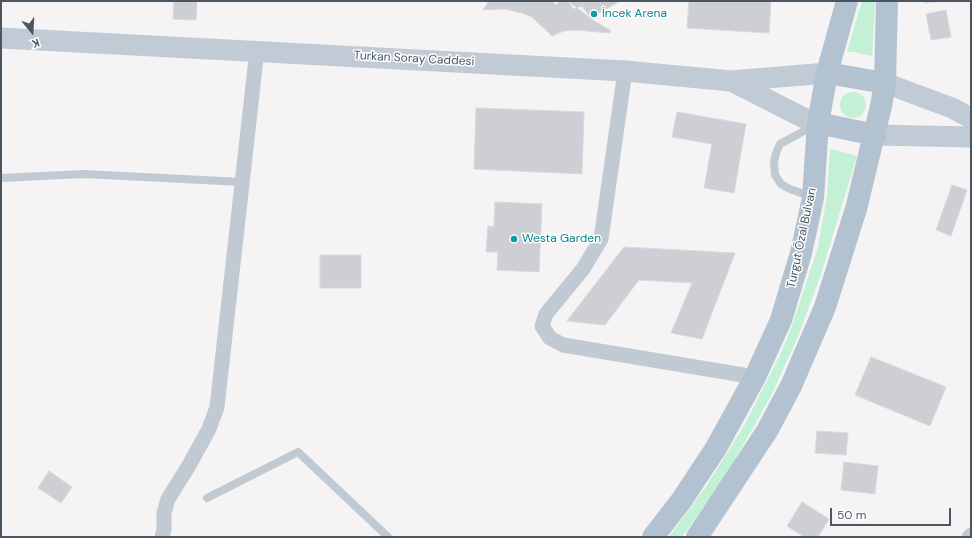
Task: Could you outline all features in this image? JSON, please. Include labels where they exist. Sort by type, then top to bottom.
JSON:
[{"type":"main road","name":"Turgut Özal Bulvarı","points":[[653,537],[704,466],[755,378],[781,320],[802,253],[813,198],[818,123],[827,73],[846,1]]},
{"type":"main road","points":[[697,537],[767,431],[802,361],[838,270],[856,209],[875,135],[884,83],[887,1]]},
{"type":"main road","points":[[827,73],[884,83]]},
{"type":"main road","points":[[818,123],[875,135]]},
{"type":"street","name":"Turkan Soray Caddesi","points":[[1,38],[257,50],[625,71],[730,81],[802,117],[818,123]]},
{"type":"street","points":[[162,537],[164,529],[164,513],[168,499],[195,455],[217,407],[257,50]]},
{"type":"street","points":[[625,71],[601,239],[583,269],[546,314],[542,326],[550,338],[563,345],[755,378]]},
{"type":"street","points":[[730,81],[827,73]]},
{"type":"street","points":[[884,83],[952,108],[971,118]]},
{"type":"street","points":[[875,135],[971,138]]},
{"type":"lane","points":[[813,198],[781,184],[775,175],[774,162],[780,144],[818,123]]},
{"type":"lane","points":[[1,178],[84,174],[242,182]]},
{"type":"lane","points":[[208,498],[298,452],[388,537]]},
{"type":"green space","points":[[862,1],[875,1],[872,56],[847,52]]},
{"type":"green space","points":[[853,92],[862,96],[866,105],[862,114],[853,118],[844,114],[840,105],[844,96]]},
{"type":"green space","points":[[830,149],[857,156],[821,274],[799,334],[771,396],[723,480],[682,537],[669,537],[705,488],[745,424],[779,357],[791,329],[818,247],[827,196]]},
{"type":"building","points":[[174,1],[197,1],[196,20],[173,19]]},
{"type":"building","points":[[489,1],[568,1],[594,21],[610,30],[610,33],[576,30],[564,31],[552,36],[532,17],[522,13],[505,9],[483,10]]},
{"type":"building","points":[[552,1],[561,1],[556,5]]},
{"type":"building","name":"İncek Arena","points":[[568,1],[620,1],[591,18],[582,6],[573,9]]},
{"type":"building","points":[[689,1],[771,1],[769,33],[687,28]]},
{"type":"building","points":[[925,1],[943,1],[925,3]]},
{"type":"building","points":[[946,10],[951,37],[931,40],[926,14]]},
{"type":"building","points":[[476,108],[584,112],[582,174],[474,169]]},
{"type":"building","points":[[677,112],[746,124],[734,193],[704,188],[712,144],[672,137]]},
{"type":"building","points":[[952,185],[967,190],[951,236],[936,230]]},
{"type":"building","name":"Westa Garden","points":[[495,202],[542,204],[539,272],[497,270],[498,252],[486,252],[488,226],[494,227]]},
{"type":"building","points":[[624,247],[735,253],[702,339],[671,333],[692,283],[639,280],[605,325],[567,321]]},
{"type":"building","points":[[320,255],[361,255],[361,288],[320,288]]},
{"type":"building","points":[[871,357],[946,387],[930,426],[855,395]]},
{"type":"building","points":[[817,431],[848,433],[846,455],[815,453]]},
{"type":"building","points":[[844,462],[878,466],[875,494],[841,490]]},
{"type":"building","points":[[49,471],[72,487],[61,503],[38,488]]},
{"type":"building","points":[[802,502],[829,519],[818,537],[804,537],[787,526]]},
{"type":"place","name":"İncek Arena","points":[[594,14]]},
{"type":"place","name":"Westa Garden","points":[[514,239]]}]
